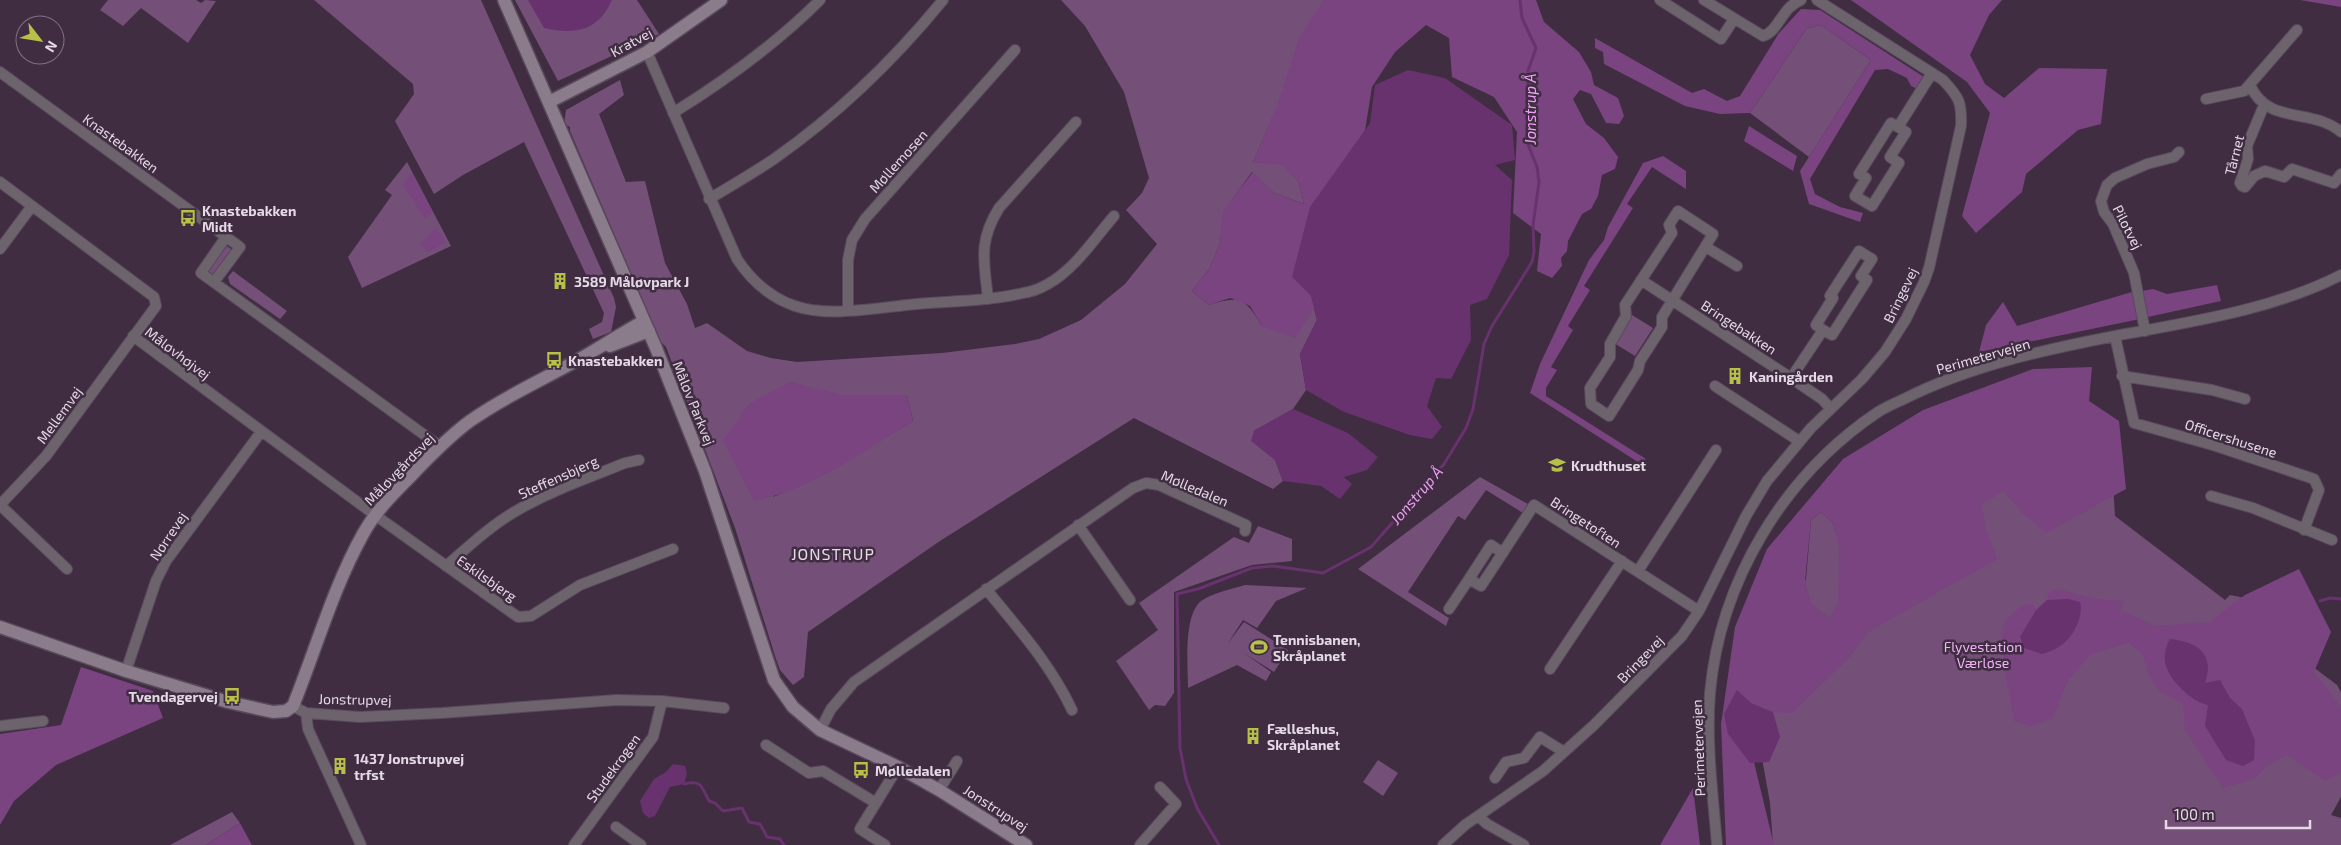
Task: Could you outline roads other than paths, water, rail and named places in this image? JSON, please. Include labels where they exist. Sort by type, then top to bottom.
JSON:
[{"type":"street","name":"Måløv Parkvej","points":[[504,0],[646,326],[705,471],[774,680],[793,707],[820,730]]},
{"type":"street","name":"Kratvej","points":[[550,102],[647,52],[721,0]]},
{"type":"street","points":[[673,114],[720,84],[755,58],[797,23],[820,0]]},
{"type":"street","points":[[710,199],[774,158],[824,120],[909,41],[943,0]]},
{"type":"street","points":[[1660,0],[1721,39],[1734,19]]},
{"type":"street","points":[[1704,0],[1763,36],[1771,32],[1785,11],[1800,0]]},
{"type":"street","points":[[1817,0],[1932,73],[1898,127]]},
{"type":"street","points":[[2206,99],[2244,91],[2297,30]]},
{"type":"street","name":"Møllemosen","points":[[848,310],[848,260],[852,240],[865,219],[1015,50]]},
{"type":"street","points":[[647,52],[737,259],[752,279],[772,296],[796,306],[819,311],[848,310],[988,298],[1024,293],[1048,284],[1068,270],[1114,216]]},
{"type":"street","name":"Knastebakken","points":[[0,72],[240,247],[214,282]]},
{"type":"street","name":"Bringevej","points":[[1443,845],[1478,816],[1543,771],[1660,660],[1682,636],[1699,611],[1746,516],[1767,481],[1799,441],[1830,408],[1862,379],[1885,352],[1906,319],[1924,282],[1961,126],[1962,111],[1958,96],[1943,80],[1932,73]]},
{"type":"street","points":[[2250,85],[2255,98],[2264,106],[2332,124],[2341,132]]},
{"type":"street","name":"Tårnet","points":[[2264,106],[2247,146],[2248,159],[2240,183],[2242,186],[2245,187],[2254,176],[2265,171],[2284,177],[2292,169],[2334,183],[2341,174]]},
{"type":"street","points":[[988,298],[984,239],[989,224],[999,208],[1076,122]]},
{"type":"street","points":[[1891,123],[1898,127],[1906,132],[1890,157],[1899,163],[1872,206],[1855,196],[1866,178],[1859,174],[1891,123]]},
{"type":"street","name":"Pilotvej","points":[[2145,331],[2134,273],[2113,224],[2104,212],[2100,201],[2107,185],[2115,178],[2147,164],[2174,157],[2179,152]]},
{"type":"street","name":"Måløvhøjvej","points":[[0,182],[154,297],[156,306],[133,336],[375,515]]},
{"type":"street","points":[[0,249],[32,206]]},
{"type":"street","points":[[1678,211],[1713,234],[1662,317],[1662,327],[1640,361],[1638,370],[1609,416],[1591,404],[1590,388],[1610,357],[1610,344],[1626,316],[1625,305],[1641,280],[1672,233],[1669,225],[1678,211]]},
{"type":"street","points":[[226,237],[201,273],[441,447]]},
{"type":"street","points":[[1706,247],[1737,266]]},
{"type":"street","points":[[1859,251],[1872,259],[1861,276],[1867,280],[1832,335],[1823,330],[1816,325],[1833,298],[1830,296],[1859,251]]},
{"type":"street","name":"Perimetervejen","points":[[1718,845],[1709,736],[1710,694],[1715,659],[1731,599],[1754,548],[1796,487],[1822,458],[1879,411],[1930,386],[1972,370],[2289,298],[2320,286],[2341,275]]},
{"type":"street","name":"Bringebakken","points":[[1641,280],[1791,378],[1822,399],[1830,408]]},
{"type":"street","name":"Måløvgårdsvej","points":[[293,706],[337,590],[363,533],[375,515],[441,447],[469,422],[493,406],[595,350],[618,344],[646,326]]},
{"type":"street","points":[[1791,378],[1823,330]]},
{"type":"street","name":"Mellemvej","points":[[67,569],[0,505],[46,456],[133,336]]},
{"type":"street","name":"Officershusene","points":[[2115,336],[2122,376],[2134,423],[2216,446],[2314,479],[2319,490],[2304,530]]},
{"type":"street","points":[[2122,376],[2212,390],[2245,399]]},
{"type":"street","points":[[1715,386],[1799,441]]},
{"type":"street","name":"Nørrevej","points":[[126,671],[156,581],[166,561],[261,432]]},
{"type":"street","points":[[1638,571],[1716,450]]},
{"type":"street","name":"Steffensbjerg","points":[[446,566],[485,533],[538,499],[625,463],[639,460]]},
{"type":"street","name":"Mølledalen","points":[[820,730],[831,709],[854,682],[1132,488],[1146,483],[1159,485],[1246,525],[1245,531]]},
{"type":"street","points":[[2211,496],[2253,508],[2332,540]]},
{"type":"street","name":"Bringetoften","points":[[1469,578],[1481,586],[1534,505],[1699,611]]},
{"type":"street","name":"Eskilsbjerg","points":[[375,515],[518,616],[531,616],[580,585],[673,549]]},
{"type":"street","points":[[1078,525],[1130,600]]},
{"type":"street","points":[[1449,609],[1491,545],[1503,553]]},
{"type":"street","name":"Bringetoften","points":[[1550,670],[1622,561]]},
{"type":"street","points":[[986,589],[1045,661],[1072,710]]},
{"type":"street","points":[[0,627],[126,671],[228,702],[273,712],[286,710],[293,706]]},
{"type":"street","name":"Jonstrupvej","points":[[293,706],[306,713],[360,717],[616,700],[662,701],[724,708]]},
{"type":"street","name":"Studekrogen","points":[[574,845],[653,737],[662,701]]},
{"type":"street","points":[[306,713],[308,730],[361,845]]},
{"type":"street","points":[[0,726],[43,721]]},
{"type":"street","name":"Jonstrupvej","points":[[820,730],[898,767],[939,790],[1026,845]]},
{"type":"street","points":[[1496,778],[1506,762],[1524,758],[1540,737],[1564,752]]},
{"type":"street","points":[[766,745],[809,773],[823,772],[876,803]]},
{"type":"street","points":[[939,790],[957,761]]},
{"type":"street","points":[[886,845],[860,829],[898,767]]},
{"type":"street","points":[[1140,845],[1176,804],[1160,787]]},
{"type":"street","points":[[1478,816],[1487,824],[1524,845]]},
{"type":"street","points":[[616,826],[641,845]]},
{"type":"waterway","name":"Jonstrup Å","points":[[1219,845],[1197,808],[1186,779],[1180,748],[1177,594],[1198,589],[1252,568],[1273,566],[1323,573],[1371,547],[1444,464],[1466,428],[1473,409],[1484,344],[1492,326],[1532,262],[1534,252],[1533,225],[1539,182],[1537,167],[1527,142],[1528,71],[1536,48],[1522,18],[1520,0]]},
{"type":"waterway","points":[[2320,601],[2330,598],[2341,599]]},
{"type":"waterway","points":[[684,784],[695,783],[701,786],[709,801],[715,803],[723,811],[742,808],[749,822],[760,824],[767,837],[780,839],[784,845]]},
{"type":"place","name":"Knastebakken Midt","points":[[188,218]]},
{"type":"place","name":"3589 Måløvpark J","points":[[560,281]]},
{"type":"place","name":"Knastebakken","points":[[554,360]]},
{"type":"place","name":"Kaningården","points":[[1735,376]]},
{"type":"place","name":"Krudthuset","points":[[1557,465]]},
{"type":"place","name":"Tennisbanen, Skråplanet","points":[[1259,647]]},
{"type":"place","name":"Tvendagervej","points":[[232,696]]},
{"type":"place","name":"Fælleshus, Skråplanet","points":[[1253,736]]},
{"type":"place","name":"1437 Jonstrupvej trfst","points":[[340,766]]},
{"type":"place","name":"Mølledalen","points":[[861,770]]},
{"type":"district","name":"JONSTRUP","points":[[833,553]]},
{"type":"park label","name":"Flyvestation Værløse","points":[[1983,654]]}]
